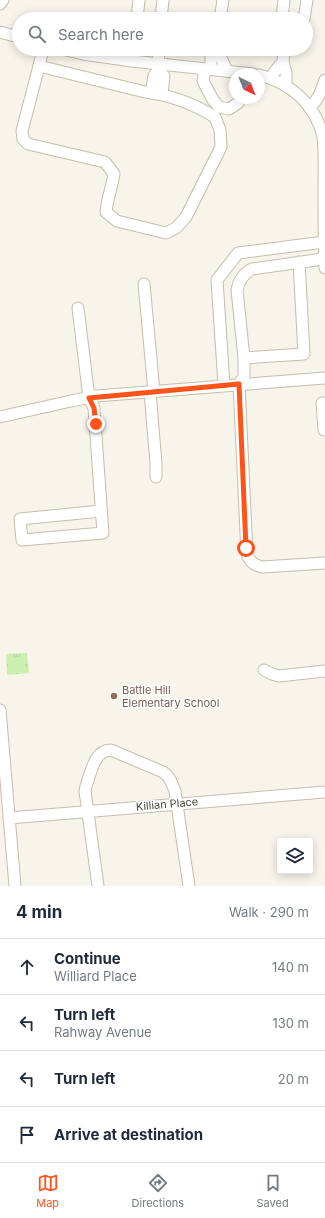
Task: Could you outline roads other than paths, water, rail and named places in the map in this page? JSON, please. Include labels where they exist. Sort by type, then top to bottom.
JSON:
[{"type":"street","points":[[0,4],[3,0]]},
{"type":"street","points":[[138,12],[139,0]]},
{"type":"street","points":[[162,12],[163,0]]},
{"type":"street","points":[[221,12],[223,0]]},
{"type":"street","points":[[283,12],[284,0]]},
{"type":"street","points":[[305,12],[307,0]]},
{"type":"street","points":[[0,32],[12,35]]},
{"type":"street","points":[[39,66],[157,93],[200,107],[215,117],[220,130],[221,147],[186,217],[176,228],[166,233],[117,221],[106,212],[106,204],[114,174],[105,162],[28,144],[23,139],[22,131],[41,56]]},
{"type":"street","points":[[115,56],[158,67],[227,71]]},
{"type":"street","points":[[132,56],[132,61]]},
{"type":"street","points":[[157,93],[154,76],[158,67],[159,56]]},
{"type":"street","points":[[210,56],[208,69],[203,81],[215,104],[219,107],[229,109],[236,104]]},
{"type":"street","points":[[220,56],[227,71]]},
{"type":"street","points":[[284,56],[286,86]]},
{"type":"street","points":[[265,76],[283,63]]},
{"type":"street","points":[[265,77],[286,86],[296,93],[309,107],[318,120],[324,142],[325,268]]},
{"type":"street","points":[[309,107],[319,96],[325,80]]},
{"type":"street","points":[[224,385],[217,280],[238,253],[324,242]]},
{"type":"street","points":[[325,257],[316,260],[252,269],[247,271],[237,290],[244,358],[244,376],[239,384],[247,554],[249,560],[262,567],[325,563]]},
{"type":"street","points":[[244,358],[304,354],[299,262]]},
{"type":"street","points":[[144,284],[152,392],[156,477]]},
{"type":"street","points":[[78,308],[89,398],[94,408],[102,511],[103,533],[22,540],[20,519],[102,511]]},
{"type":"street","points":[[0,417],[89,398],[224,385],[325,378]]},
{"type":"street","points":[[325,403],[322,403],[325,430]]},
{"type":"street","points":[[264,670],[279,676],[325,671]]},
{"type":"street","points":[[0,710],[14,886]]},
{"type":"street","points":[[98,886],[85,791],[99,754],[105,750],[111,750],[167,774],[175,791],[189,886]]},
{"type":"street","name":"Killian Place","points":[[9,818],[176,803],[325,792]]},
{"type":"place","name":"Battle Hill Elementary School","points":[[114,696]]}]
